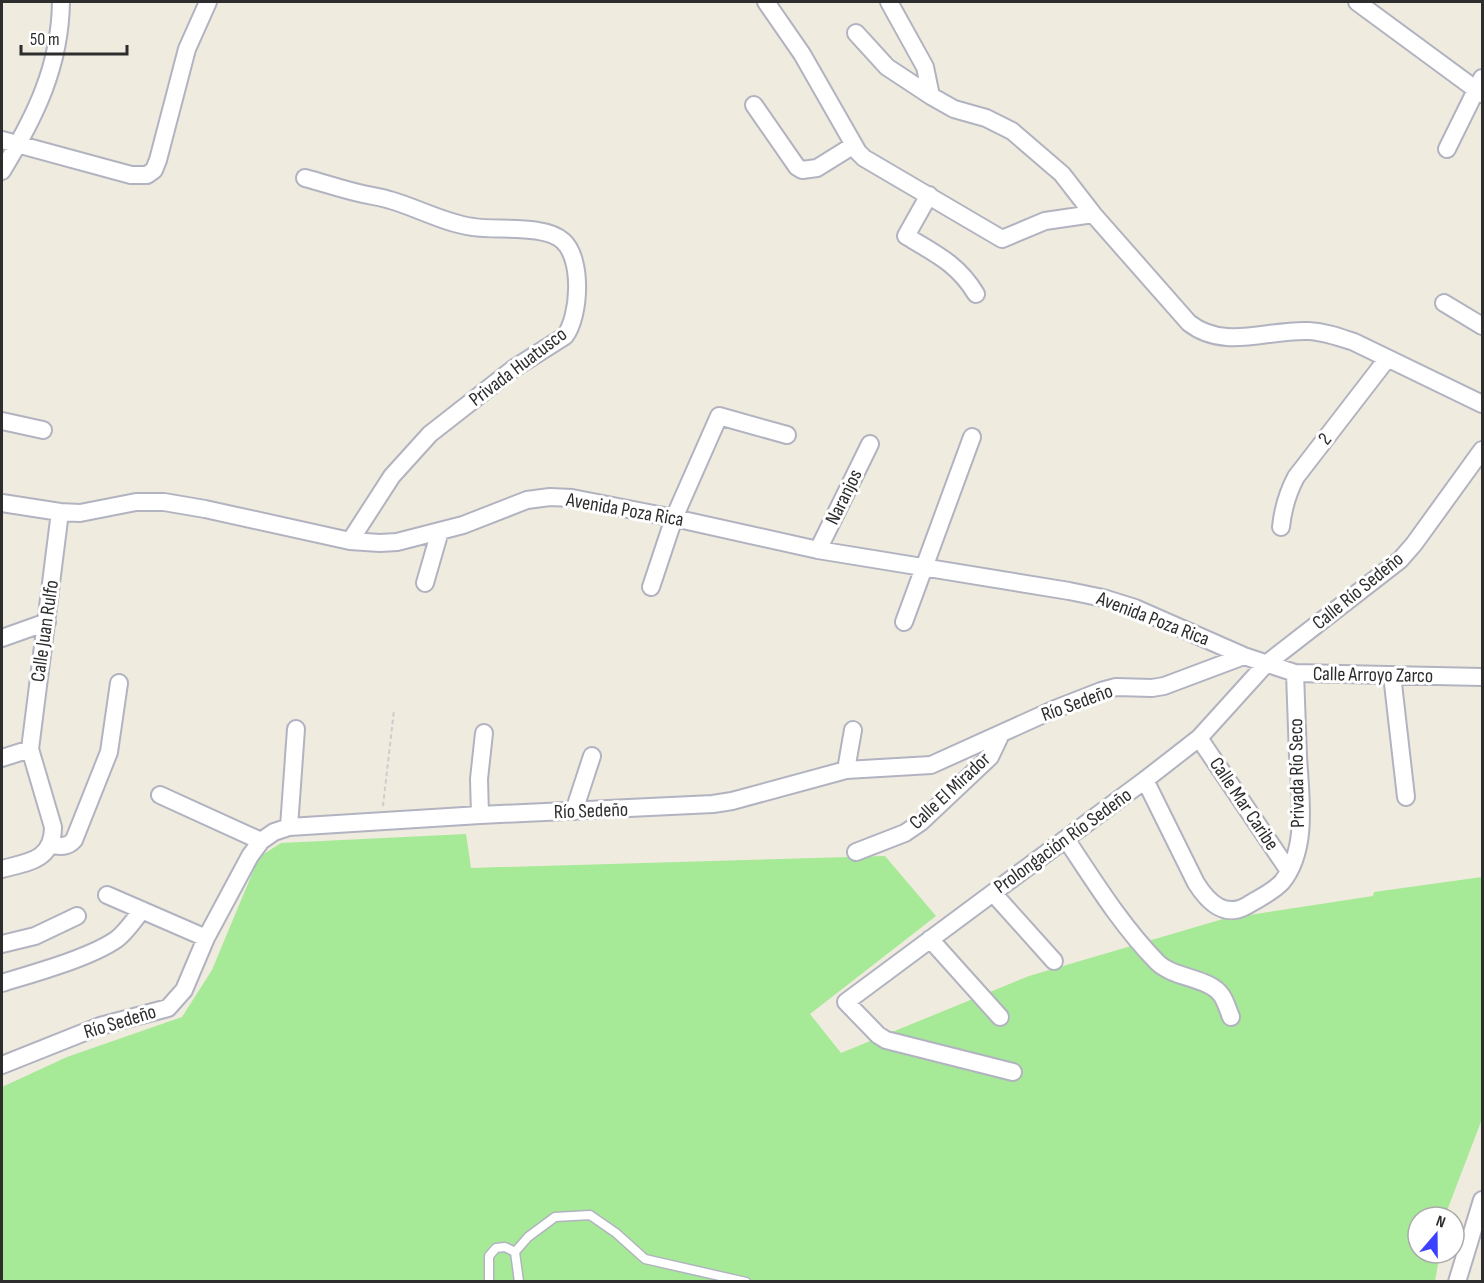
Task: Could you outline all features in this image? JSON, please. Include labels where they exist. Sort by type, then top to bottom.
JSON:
[{"type":"street","points":[[2,171],[38,107],[49,78],[56,50],[61,2]]},
{"type":"street","points":[[2,140],[131,175],[147,175],[154,170],[158,160],[187,49],[208,2]]},
{"type":"street","points":[[766,2],[802,54],[854,145],[864,158],[1002,239],[1045,221],[1093,214]]},
{"type":"street","points":[[889,2],[925,67],[931,96]]},
{"type":"street","points":[[1357,2],[1481,87],[1446,149]]},
{"type":"street","points":[[856,33],[887,67],[931,96],[954,109],[986,118],[1012,130],[1062,174],[1093,214],[1199,331],[1223,338],[1311,331],[1344,339],[1482,404]]},
{"type":"street","points":[[754,105],[797,167],[802,170],[817,168],[854,145]]},
{"type":"street","name":"Privada Huatusco","points":[[305,178],[388,199],[474,228],[552,234],[563,240],[570,251],[578,292],[575,317],[565,336],[513,369],[430,434],[392,476],[350,541]]},
{"type":"street","points":[[929,195],[906,236],[958,269],[976,294]]},
{"type":"street","points":[[1444,303],[1482,326]]},
{"type":"street","name":"2","points":[[1281,527],[1286,495],[1296,477],[1387,359]]},
{"type":"street","points":[[651,587],[674,518],[719,416],[787,435]]},
{"type":"street","points":[[2,421],[43,430]]},
{"type":"street","points":[[904,622],[972,437]]},
{"type":"street","name":"Naranjos","points":[[818,550],[870,444]]},
{"type":"street","name":"Calle Río Sedeño","points":[[1266,664],[1400,560],[1482,450]]},
{"type":"street","name":"Avenida Poza Rica","points":[[2,503],[80,513],[136,502],[164,502],[365,543],[397,542],[463,525],[527,500],[550,497],[572,498],[818,550],[1103,598],[1135,608],[1244,656]]},
{"type":"street","name":"Calle Juan Rulfo","points":[[50,845],[52,827],[30,749],[60,512]]},
{"type":"street","points":[[425,583],[440,531]]},
{"type":"street","points":[[2,638],[47,622]]},
{"type":"street","points":[[1244,656],[1266,664]]},
{"type":"street","name":"Río Sedeño","points":[[2,1065],[100,1026],[168,1008],[184,990],[206,938],[250,856],[261,841],[274,832],[289,827],[713,804],[732,801],[846,770],[931,765],[1101,691],[1116,687],[1164,686],[1244,656]]},
{"type":"street","name":"Calle Arroyo Zarco","points":[[1266,664],[1295,674],[1482,677]]},
{"type":"street","name":"Prolongación Río Sedeño","points":[[1013,1072],[886,1040],[878,1035],[846,1002],[1199,738],[1266,664]]},
{"type":"street","name":"Privada Río Seco","points":[[1289,871],[1298,843],[1300,812],[1295,674]]},
{"type":"street","points":[[1392,675],[1406,796]]},
{"type":"street","points":[[2,869],[39,858],[46,853],[50,845],[70,845],[109,752],[119,683]]},
{"type":"street","points":[[289,827],[296,729]]},
{"type":"street","points":[[846,770],[853,730]]},
{"type":"street","points":[[480,815],[479,779],[484,733]]},
{"type":"street","name":"Calle El Mirador","points":[[856,852],[905,833],[921,822],[990,757],[1001,734]]},
{"type":"street","name":"Calle Mar Caribe","points":[[1199,738],[1289,871]]},
{"type":"street","points":[[2,758],[30,749]]},
{"type":"street","points":[[574,811],[592,756]]},
{"type":"street","points":[[1145,780],[1196,884],[1206,898],[1215,905],[1234,911],[1243,908],[1275,889],[1289,871]]},
{"type":"street","points":[[160,795],[261,841]]},
{"type":"street","points":[[1066,839],[1111,907],[1158,963],[1174,973],[1217,989],[1231,1017]]},
{"type":"street","points":[[993,893],[1054,961]]},
{"type":"street","points":[[107,894],[206,938]]},
{"type":"street","points":[[2,983],[48,969],[109,944],[125,932],[142,910]]},
{"type":"street","points":[[2,945],[35,936],[77,916]]},
{"type":"street","points":[[930,939],[1000,1017]]},
{"type":"street","points":[[1457,1281],[1482,1200]]},
{"type":"lane","points":[[519,1281],[515,1252],[528,1237],[555,1217],[590,1215],[616,1233],[645,1260],[746,1281]]},
{"type":"lane","points":[[489,1281],[489,1256],[496,1248],[505,1247],[515,1252]]},
{"type":"path","points":[[382,821],[394,710]]},
{"type":"green space","points":[[466,834],[471,868],[885,856],[936,916],[810,1014],[841,1053],[1029,976],[1223,919],[1373,896],[1374,892],[1482,877],[1482,1119],[1449,1205],[1406,1205],[1406,1265],[1438,1265],[1435,1281],[2,1281],[2,1087],[67,1057],[182,1017],[212,970],[259,857],[281,843]]}]
